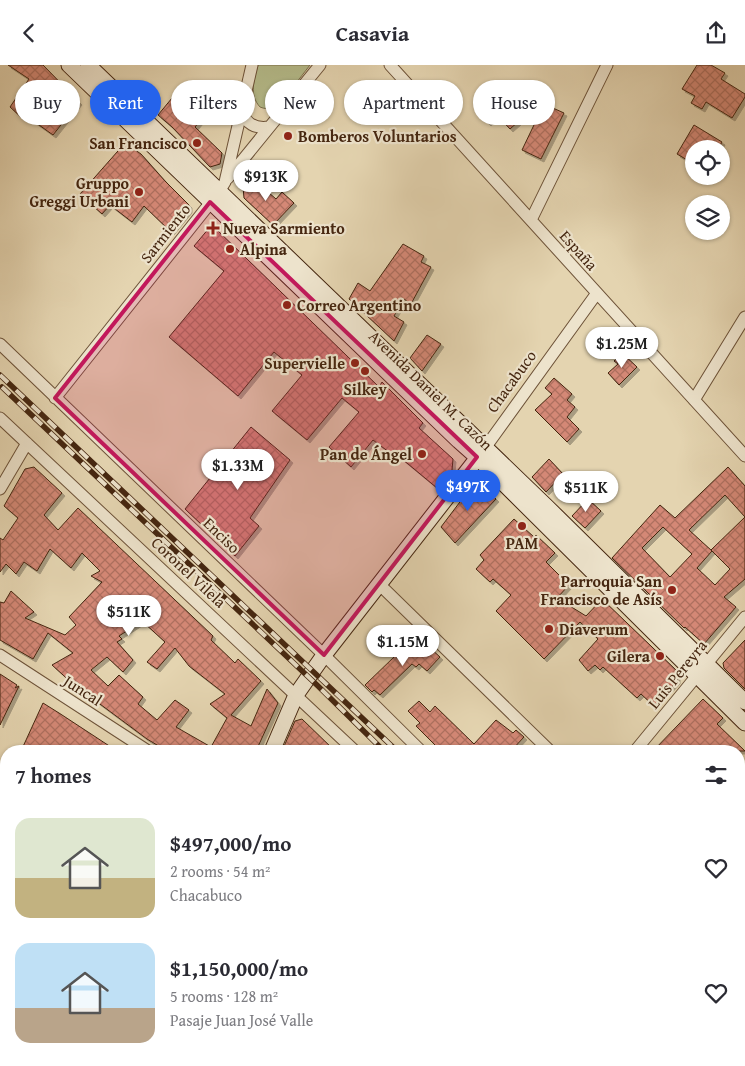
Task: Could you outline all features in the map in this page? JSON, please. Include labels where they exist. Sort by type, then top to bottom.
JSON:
[{"type":"main road","name":"Avenida Daniel M. Cazón","points":[[69,65],[218,192]]},
{"type":"main road","name":"Avenida Daniel M. Cazón","points":[[88,65],[218,192],[458,441],[481,452],[702,669],[745,702]]},
{"type":"main road","name":"Chacabuco","points":[[296,695],[324,655],[481,452]]},
{"type":"main road","name":"Avenida Daniel M. Cazón","points":[[702,669],[745,723]]},
{"type":"main road","points":[[275,745],[296,695]]},
{"type":"street","name":"Sarmiento","points":[[249,80],[252,65]]},
{"type":"street","points":[[218,192],[320,65]]},
{"type":"street","name":"España","points":[[390,65],[745,456]]},
{"type":"street","points":[[531,220],[607,65]]},
{"type":"street","name":"Sarmiento","points":[[56,399],[218,192],[238,125]]},
{"type":"street","points":[[253,125],[261,128],[269,127]]},
{"type":"street","name":"Chacabuco","points":[[481,452],[597,293]]},
{"type":"street","points":[[694,400],[745,317]]},
{"type":"street","name":"Enciso","points":[[0,344],[324,655],[415,745]]},
{"type":"street","name":"Coronel Vilela","points":[[0,418],[349,745]]},
{"type":"street","points":[[0,489],[27,443]]},
{"type":"street","points":[[379,584],[544,745]]},
{"type":"street","name":"Luis Pereyra","points":[[640,745],[745,617]]},
{"type":"street","name":"Juncal","points":[[0,655],[139,745]]},
{"type":"highlighted area","points":[[210,202],[477,457],[324,655],[55,398]]},
{"type":"green space","points":[[258,65],[310,65],[298,80],[265,80],[265,108],[260,107],[255,99],[254,80]]},
{"type":"building","points":[[8,65],[43,65],[58,80],[28,80]]},
{"type":"building","points":[[697,65],[711,65],[725,73],[721,79],[745,94],[732,118],[706,102],[702,109],[691,103],[695,96],[682,89]]},
{"type":"building","points":[[171,99],[171,125],[197,125],[195,127],[222,153],[220,164],[210,167],[161,118],[161,111]]},
{"type":"building","points":[[15,100],[15,112],[10,107]]},
{"type":"building","points":[[555,109],[564,113],[541,159],[522,150],[534,125],[555,125]]},
{"type":"building","points":[[39,125],[61,125],[53,135]]},
{"type":"building","points":[[506,125],[514,125],[510,129]]},
{"type":"building","points":[[694,125],[719,140],[685,140]]},
{"type":"building","points":[[685,140],[685,159],[677,154]]},
{"type":"building","points":[[125,143],[141,154],[189,205],[189,210],[171,232],[144,206],[132,222],[110,205],[102,214],[80,194]]},
{"type":"building","points":[[252,178],[276,199],[282,192],[294,203],[273,225],[244,198],[243,187]]},
{"type":"building","points":[[210,227],[214,227],[379,387],[382,382],[423,423],[419,428],[453,459],[452,470],[437,488],[396,454],[394,456],[373,440],[351,467],[329,447],[359,412],[342,398],[307,440],[272,411],[302,375],[274,352],[238,396],[169,337],[224,271],[194,246]]},
{"type":"building","points":[[403,244],[424,256],[421,262],[431,267],[411,304],[404,299],[394,316],[404,322],[394,341],[349,299],[358,283],[370,291]]},
{"type":"building","points":[[427,335],[441,344],[422,371],[410,358]]},
{"type":"building","points":[[622,353],[637,367],[619,385],[608,373],[618,364],[614,361]]},
{"type":"building","points":[[554,378],[572,394],[567,400],[575,407],[567,417],[579,429],[567,442],[535,410],[552,394],[545,388]]},
{"type":"building","points":[[251,427],[290,460],[250,518],[259,526],[235,556],[185,509]]},
{"type":"building","points":[[549,459],[563,474],[546,492],[532,477]]},
{"type":"building","points":[[34,467],[62,493],[44,515],[58,530],[78,508],[213,636],[211,640],[235,663],[238,659],[261,681],[231,715],[251,726],[267,689],[278,703],[259,745],[212,745],[227,718],[210,704],[225,694],[189,666],[175,648],[157,669],[147,662],[165,642],[142,621],[119,636],[122,639],[117,642],[133,660],[123,672],[107,657],[91,670],[108,686],[119,675],[143,697],[138,704],[157,720],[175,700],[189,710],[176,727],[208,745],[157,745],[147,739],[73,684],[52,665],[73,653],[48,633],[33,659],[0,640],[0,602],[4,603],[11,591],[34,612],[25,618],[65,635],[76,625],[69,617],[102,582],[91,576],[100,571],[82,553],[71,568],[50,549],[37,571],[24,562],[16,574],[6,564],[0,572],[0,538],[3,540],[18,518],[4,506],[25,469]]},
{"type":"building","points":[[728,467],[745,486],[745,517],[745,579],[724,597],[736,607],[704,644],[684,628],[612,558],[660,505],[675,518]],"holes":[[[725,495],[745,517],[711,550],[689,530]],[[663,527],[692,554],[670,577],[642,548]],[[712,551],[730,569],[715,585],[697,568]]]},
{"type":"building","points":[[480,483],[496,499],[455,543],[441,527],[472,486]]},
{"type":"building","points":[[588,499],[601,511],[585,528],[572,516]]},
{"type":"building","points":[[514,519],[534,537],[536,535],[555,553],[546,562],[569,585],[557,598],[586,616],[602,599],[677,671],[677,681],[654,706],[641,694],[637,698],[603,667],[600,670],[595,665],[588,671],[579,660],[598,639],[580,622],[544,659],[496,611],[511,595],[493,579],[490,582],[476,569],[484,560],[480,555]]},
{"type":"building","points":[[421,640],[440,657],[427,671],[419,664],[416,667],[412,664],[380,695],[374,690],[372,692],[365,685],[395,656],[401,662]]},
{"type":"building","points":[[745,640],[745,689],[724,668],[723,663]]},
{"type":"building","points":[[0,674],[17,685],[15,688],[19,686],[0,725]]},
{"type":"building","points":[[703,699],[723,718],[717,724],[739,745],[659,745]]},
{"type":"building","points":[[419,701],[430,712],[435,706],[474,744],[496,720],[513,733],[516,730],[524,737],[517,745],[435,745],[416,726],[420,723],[408,711]]},
{"type":"building","points":[[43,703],[108,745],[24,745]]},
{"type":"building","points":[[302,719],[329,745],[285,745],[295,721]]},
{"type":"railway","points":[[0,375],[391,745]]},
{"type":"railway","points":[[2,387],[378,745]]},
{"type":"place","name":"Bomberos Voluntarios","points":[[288,136]]},
{"type":"place","name":"San Francisco","points":[[197,143]]},
{"type":"place","name":"Gruppo Greggi Urbani","points":[[139,192]]},
{"type":"place","name":"Nueva Sarmiento","points":[[213,228]]},
{"type":"place","name":"Alpina","points":[[230,249]]},
{"type":"place","name":"Correo Argentino","points":[[287,305]]},
{"type":"place","name":"Supervielle","points":[[355,363]]},
{"type":"place","name":"Silkey","points":[[365,371]]},
{"type":"place","name":"Pan de Ángel","points":[[422,454]]},
{"type":"place","name":"PAM","points":[[522,526]]},
{"type":"place","name":"Parroquia San Francisco de Asís","points":[[672,590]]},
{"type":"place","name":"Diaverum","points":[[549,629]]},
{"type":"place","name":"Gilera","points":[[660,656]]}]
